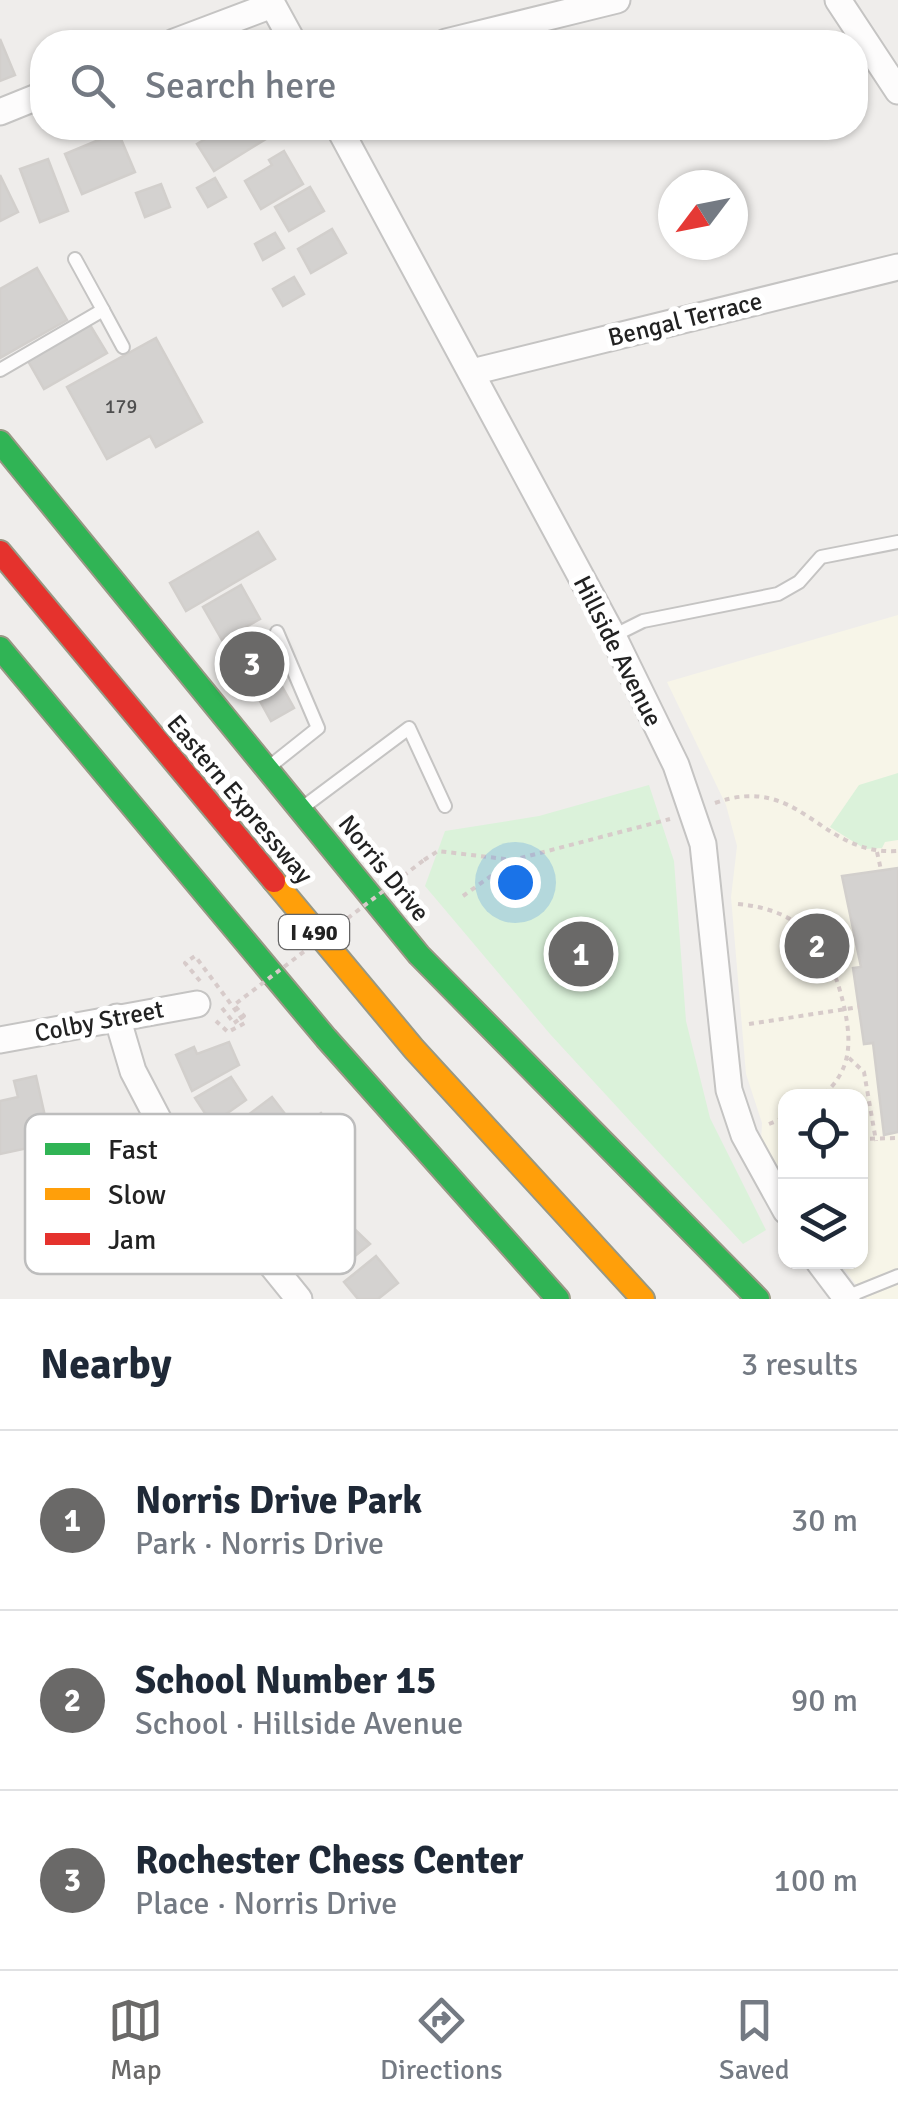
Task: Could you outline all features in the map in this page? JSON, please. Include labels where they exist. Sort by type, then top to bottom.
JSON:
[{"type":"main road","name":"Norris Drive","points":[[0,442],[419,955],[758,1299]]},
{"type":"main road","name":"Eastern Expressway","points":[[0,552],[396,1028],[642,1299]]},
{"type":"main road","name":"I 490","points":[[0,648],[326,1038],[558,1299]]},
{"type":"street","points":[[495,30],[617,0]]},
{"type":"street","points":[[838,0],[858,30]]},
{"type":"street","points":[[204,30],[271,3],[286,30]]},
{"type":"street","points":[[868,46],[898,91]]},
{"type":"street","points":[[0,112],[30,100]]},
{"type":"street","name":"Hillside Avenue","points":[[346,140],[612,636],[694,810],[712,904],[729,1090],[744,1134],[778,1196]]},
{"type":"street","name":"Bengal Terrace","points":[[472,372],[898,266]]},
{"type":"street","name":"Colby Street","points":[[0,1040],[197,1004]]},
{"type":"street","points":[[117,1016],[133,1071],[155,1114]]},
{"type":"street","points":[[824,1269],[846,1298]]},
{"type":"street","points":[[279,1274],[299,1299]]},
{"type":"lane","points":[[75,259],[123,346]]},
{"type":"lane","points":[[0,370],[103,310]]},
{"type":"lane","points":[[612,636],[643,622],[778,594],[799,582],[821,557],[898,542]]},
{"type":"lane","points":[[267,769],[318,728],[278,632]]},
{"type":"lane","points":[[300,809],[409,728],[445,806]]},
{"type":"lane","points":[[846,1298],[898,1276]]},
{"type":"path","points":[[722,801],[734,796],[770,795],[862,850],[898,850]]},
{"type":"path","points":[[234,1024],[244,1016],[234,1005],[438,851],[512,860],[669,819]]},
{"type":"path","points":[[877,852],[881,870]]},
{"type":"path","points":[[463,896],[512,860]]},
{"type":"path","points":[[738,904],[791,920],[813,938],[836,968],[848,1058],[840,1078],[829,1089]]},
{"type":"path","points":[[749,1024],[859,1007]]},
{"type":"path","points":[[848,1058],[864,1072],[876,1142]]},
{"type":"path","points":[[769,1124],[778,1120]]},
{"type":"path","points":[[868,1141],[898,1138]]},
{"type":"shaded area","points":[[898,615],[898,1299],[867,1299],[844,1269],[868,1269],[868,1089],[778,1089],[778,1173],[761,1142],[762,1123],[746,1074],[731,897],[737,846],[726,805],[667,682]]},
{"type":"green space","points":[[898,773],[898,840],[885,842],[882,848],[865,849],[830,827],[859,785]]},
{"type":"green space","points":[[649,785],[674,861],[686,1021],[710,1118],[766,1230],[743,1244],[550,1034],[425,886],[445,831],[539,816]]},
{"type":"building","points":[[0,39],[15,75],[0,81]]},
{"type":"building","points":[[99,140],[121,140],[135,172],[82,194],[65,154]]},
{"type":"building","points":[[204,140],[264,140],[214,171],[197,144]]},
{"type":"building","points":[[284,151],[303,184],[261,209],[245,181],[272,165],[269,160]]},
{"type":"building","points":[[48,159],[68,211],[40,222],[20,169]]},
{"type":"building","points":[[0,175],[18,212],[0,221]]},
{"type":"building","points":[[215,178],[226,197],[208,207],[197,188]]},
{"type":"building","points":[[161,184],[170,207],[145,217],[136,193]]},
{"type":"building","points":[[310,187],[324,211],[289,231],[275,207]]},
{"type":"building","points":[[332,229],[346,253],[311,273],[298,249]]},
{"type":"building","points":[[275,233],[284,248],[263,260],[255,244]]},
{"type":"building","points":[[37,268],[67,320],[0,358],[0,289]]},
{"type":"building","points":[[294,277],[304,294],[283,306],[273,289]]},
{"type":"building","points":[[90,325],[107,353],[44,389],[28,361]]},
{"type":"building","points":[[156,338],[202,422],[156,447],[150,436],[107,459],[67,387]]},
{"type":"building","points":[[258,532],[275,559],[186,611],[170,583]]},
{"type":"building","points":[[241,585],[260,619],[222,640],[203,607]]},
{"type":"building","points":[[253,634],[294,708],[271,721],[256,694],[250,697],[224,648]]},
{"type":"building","points":[[898,868],[898,1132],[884,1135],[873,1043],[864,1044],[853,968],[861,967],[842,876]]},
{"type":"building","points":[[229,1042],[239,1065],[192,1091],[176,1055],[194,1047],[197,1054]]},
{"type":"building","points":[[36,1076],[45,1114],[25,1114],[25,1149],[0,1154],[0,1101],[18,1097],[14,1081]]},
{"type":"building","points":[[231,1077],[246,1100],[226,1114],[205,1114],[195,1098]]},
{"type":"building","points":[[272,1097],[285,1114],[249,1114]]},
{"type":"building","points":[[355,1230],[370,1244],[355,1256]]},
{"type":"building","points":[[376,1256],[398,1283],[378,1299],[358,1299],[344,1282]]},
{"type":"traffic: fast","points":[[0,442],[419,955],[758,1299]]},
{"type":"traffic: fast","points":[[0,648],[326,1038],[558,1299]]},
{"type":"traffic: slow","points":[[274,881],[414,1049],[643,1299]]},
{"type":"traffic: jam","points":[[0,552],[274,881]]},
{"type":"place","name":"Rochester Chess Center","points":[[252,664]]},
{"type":"place","name":"School Number 15","points":[[817,946]]},
{"type":"place","name":"Norris Drive Park","points":[[581,954]]}]
